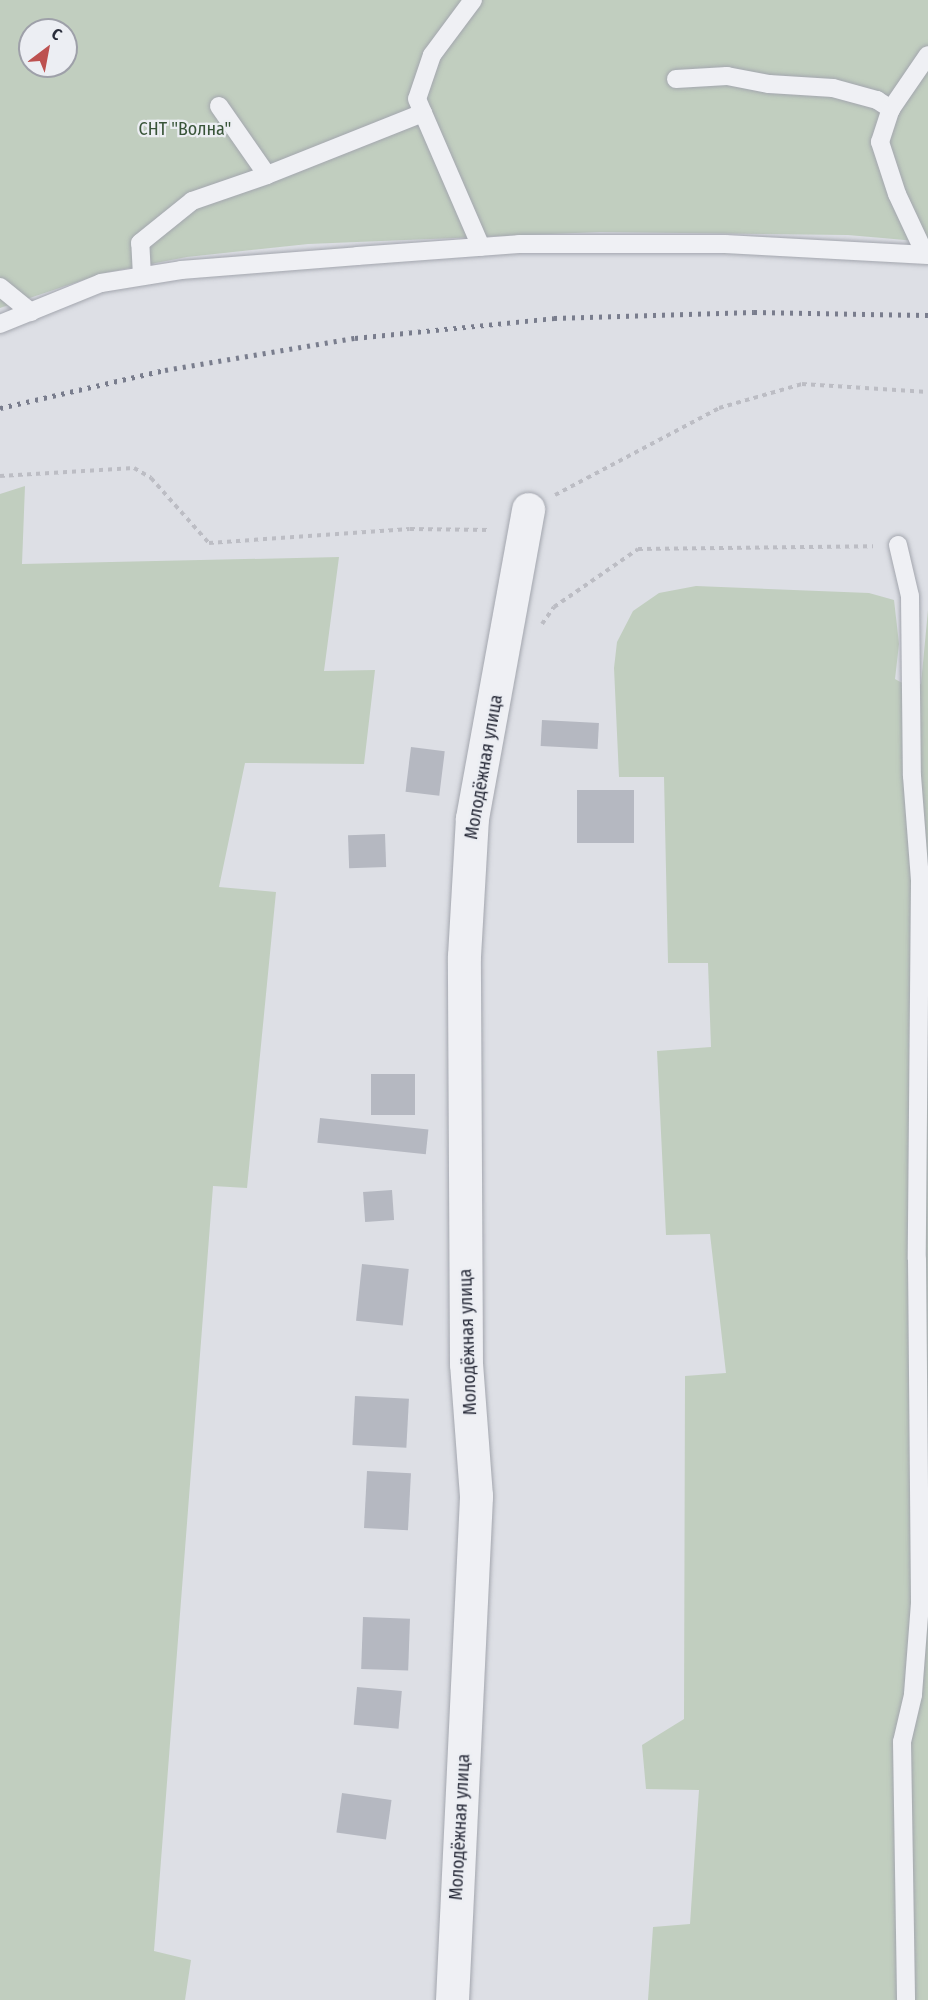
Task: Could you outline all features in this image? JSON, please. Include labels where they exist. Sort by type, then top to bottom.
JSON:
[{"type":"street","name":"Молодёжная улица","points":[[452,2000],[477,1496],[466,1364],[464,956],[472,818],[498,686],[526,520]]},
{"type":"lane","points":[[473,0],[432,55],[417,99],[481,246]]},
{"type":"lane","points":[[0,324],[101,283],[142,276],[181,270],[481,246],[725,244],[927,254],[897,194],[880,142],[891,109],[928,55]]},
{"type":"lane","points":[[676,79],[727,76],[769,84],[833,88],[877,100],[891,109]]},
{"type":"lane","points":[[219,106],[267,175]]},
{"type":"lane","points":[[142,276],[140,243],[192,201],[267,175],[423,113]]},
{"type":"lane","points":[[0,287],[31,312]]},
{"type":"lane","points":[[898,545],[910,596],[912,776],[920,881],[917,1270],[920,1603],[913,1695],[902,1742],[906,2000]]},
{"type":"path","points":[[0,476],[134,468],[151,478],[208,543],[526,520],[719,408],[802,384],[928,392]]},
{"type":"path","points":[[535,633],[554,607],[638,549],[898,545]]},
{"type":"green space","name":"СНТ \"Волна\"","points":[[0,0],[928,0],[928,242],[848,235],[600,232],[308,244],[187,257],[104,273],[0,308]]},
{"type":"green space","points":[[25,486],[22,564],[339,557],[324,671],[375,670],[364,764],[245,763],[219,887],[276,892],[247,1188],[213,1186],[154,1951],[191,1960],[185,2000],[0,2000],[0,494]]},
{"type":"green space","points":[[696,586],[869,593],[894,600],[899,644],[895,679],[904,684],[921,684],[928,610],[928,2000],[648,2000],[653,1927],[690,1924],[699,1790],[646,1789],[642,1745],[684,1719],[685,1376],[726,1373],[710,1234],[666,1235],[657,1051],[711,1047],[708,963],[668,963],[664,777],[619,777],[614,668],[617,642],[633,611],[659,593]]},
{"type":"building","points":[[542,720],[599,723],[598,749],[541,746]]},
{"type":"building","points":[[411,747],[445,751],[439,796],[406,792]]},
{"type":"building","points":[[577,790],[634,790],[634,843],[577,843]]},
{"type":"building","points":[[385,834],[386,867],[349,868],[348,835]]},
{"type":"building","points":[[371,1074],[415,1074],[415,1115],[371,1115]]},
{"type":"building","points":[[320,1118],[428,1129],[426,1154],[317,1143]]},
{"type":"building","points":[[392,1190],[394,1220],[365,1222],[363,1192]]},
{"type":"building","points":[[362,1264],[409,1269],[403,1326],[356,1321]]},
{"type":"building","points":[[355,1396],[409,1399],[406,1448],[352,1445]]},
{"type":"building","points":[[367,1471],[411,1473],[408,1530],[364,1528]]},
{"type":"building","points":[[363,1617],[410,1619],[408,1671],[361,1669]]},
{"type":"building","points":[[357,1687],[402,1691],[399,1729],[354,1725]]},
{"type":"building","points":[[342,1793],[392,1800],[386,1840],[336,1833]]},
{"type":"railway","points":[[0,408],[165,370],[355,338],[554,318],[754,312],[928,315]]}]
